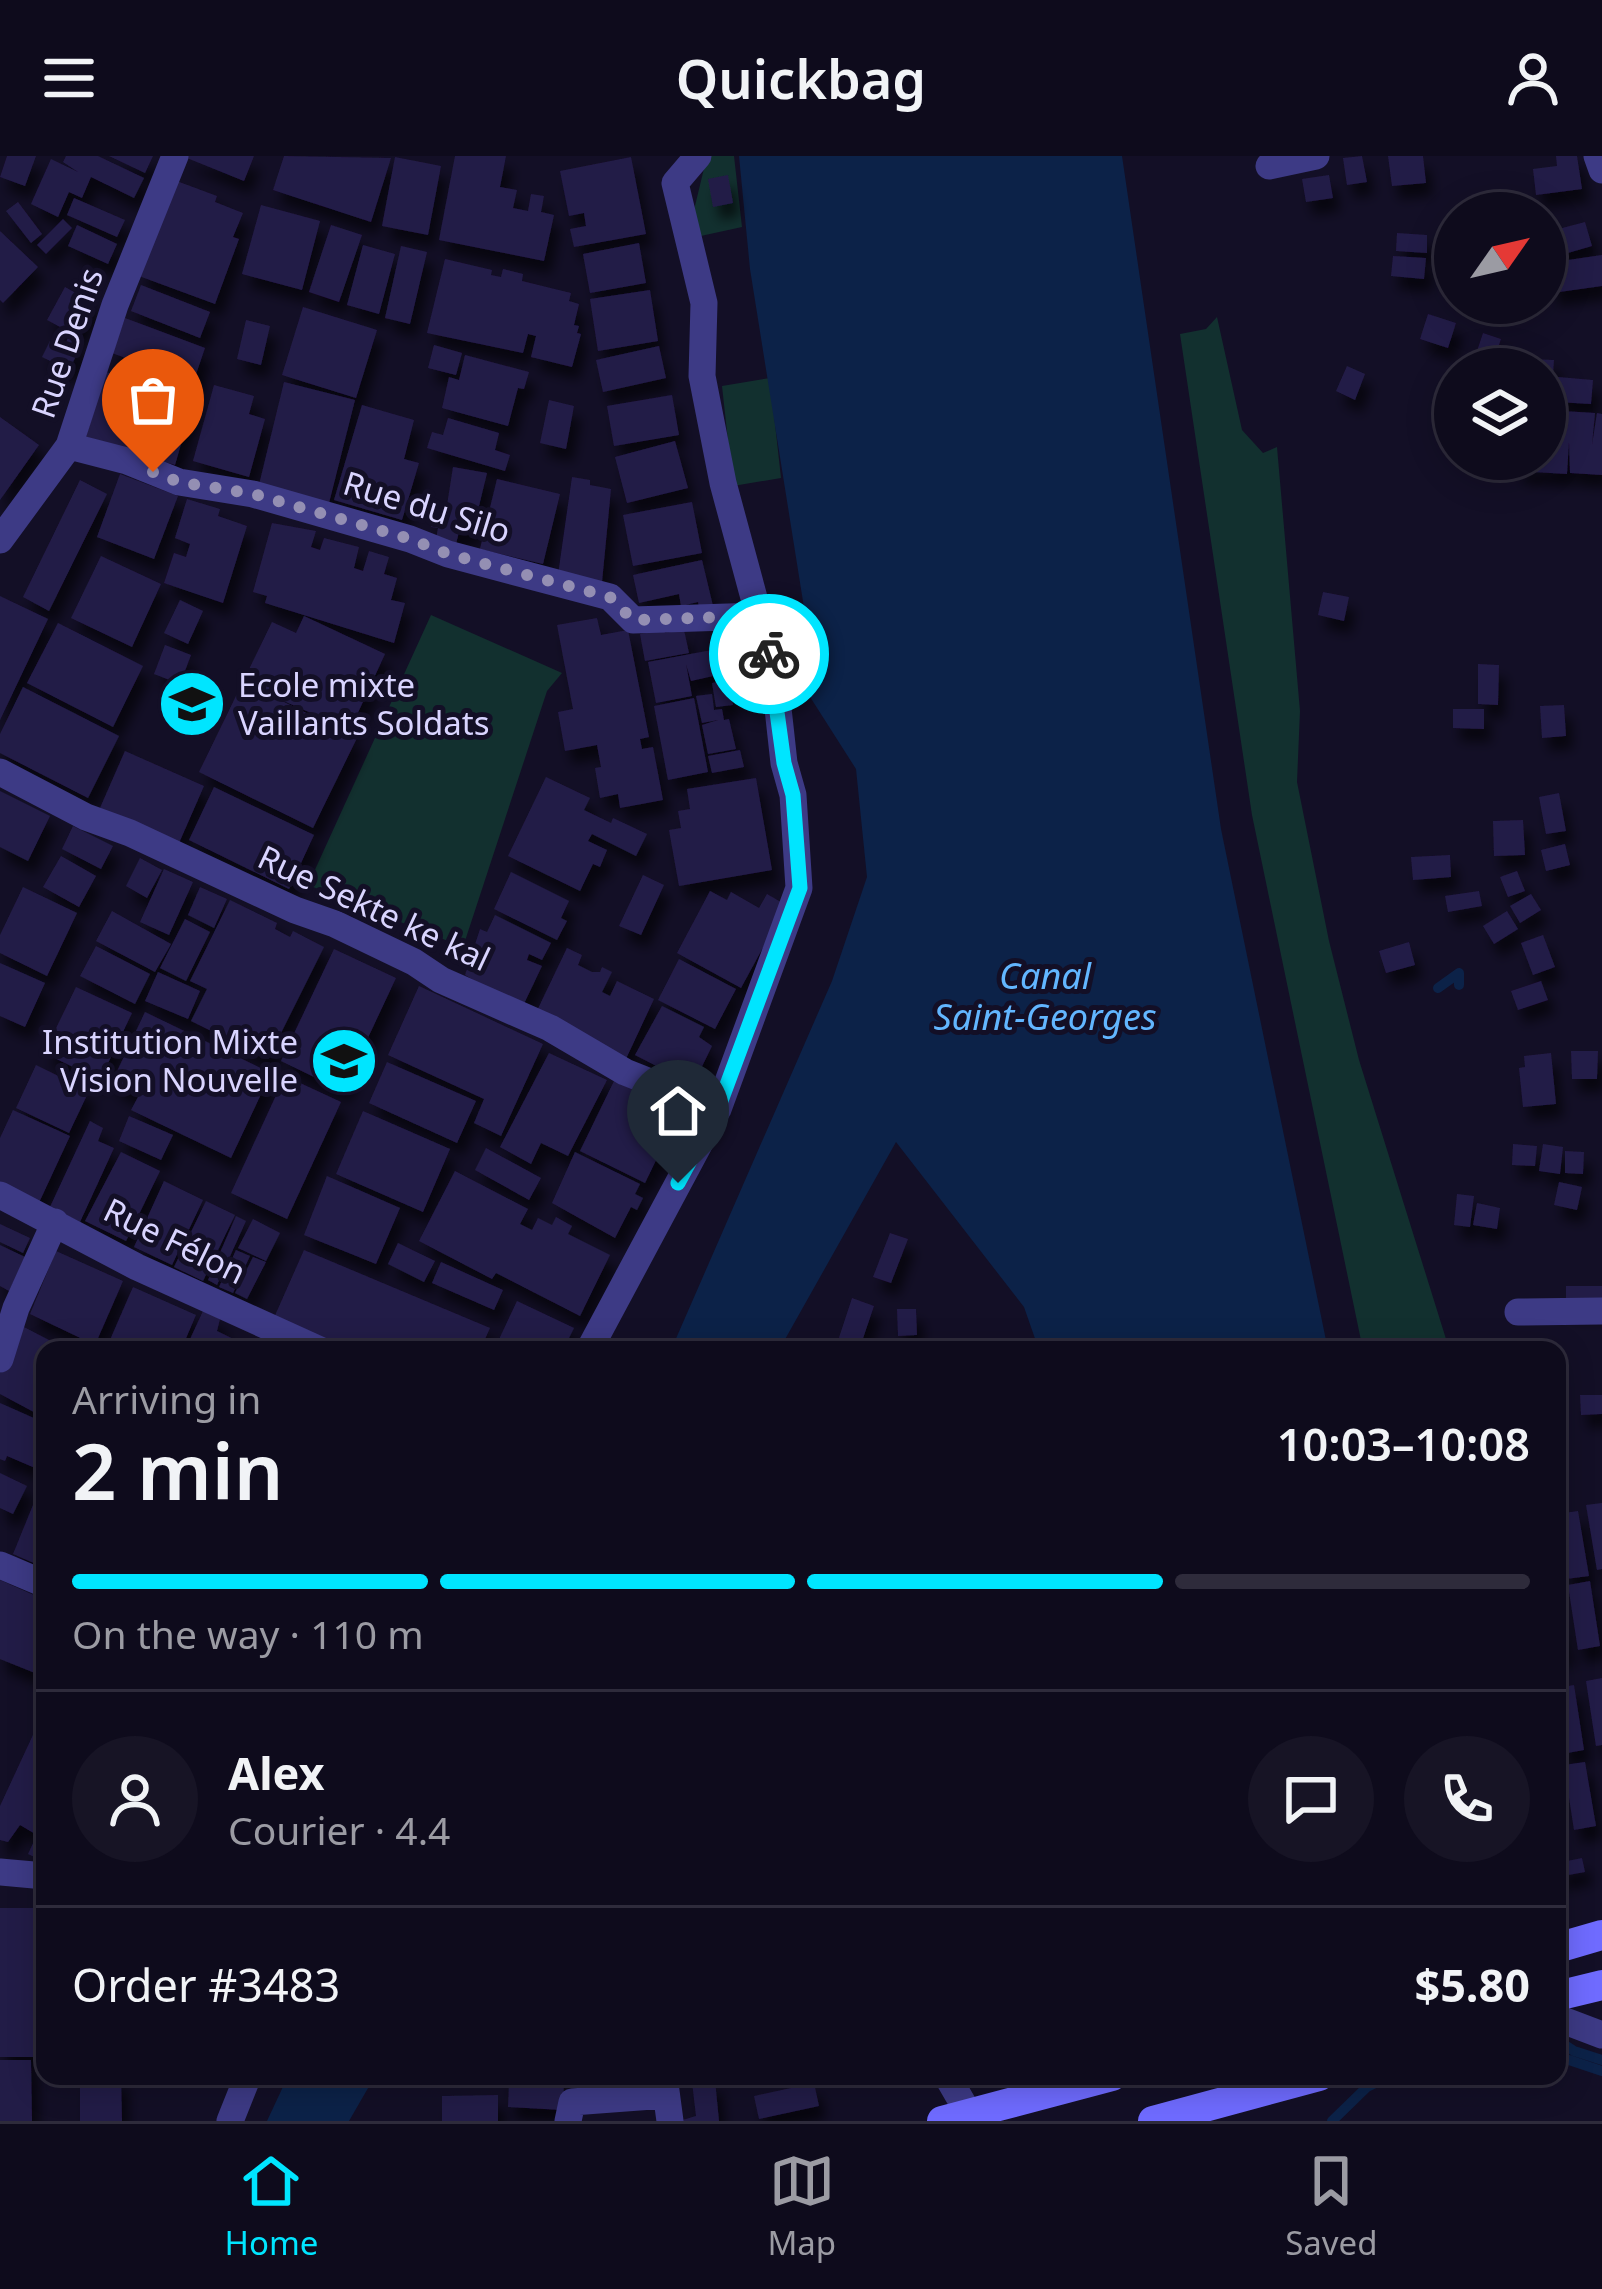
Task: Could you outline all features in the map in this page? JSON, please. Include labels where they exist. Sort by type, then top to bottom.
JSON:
[{"type":"main road","points":[[1566,1945],[1602,1935]]},
{"type":"main road","points":[[1566,1994],[1602,1985]]},
{"type":"main road","points":[[1153,2121],[1286,2085]]},
{"type":"main road","points":[[955,2118],[1030,2087]]},
{"type":"street","name":"Rue Denis","points":[[0,539],[69,446],[115,305],[176,156]]},
{"type":"street","points":[[594,1341],[718,1109],[800,888],[793,795],[784,763],[774,672],[723,483],[702,376],[704,303],[675,183],[698,156]]},
{"type":"street","points":[[1269,166],[1316,156]]},
{"type":"street","points":[[1597,156],[1602,170]]},
{"type":"street","name":"Rue du Silo","points":[[69,446],[127,460],[179,482],[254,494],[448,554],[610,597],[633,620],[760,616]]},
{"type":"street","name":"Rue Sekte ke kal","points":[[0,772],[86,817],[130,832],[375,943],[441,980],[550,1028],[626,1072],[718,1109]]},
{"type":"street","name":"Rue Félon","points":[[0,1195],[137,1267],[300,1341]]},
{"type":"street","points":[[0,1359],[16,1308],[55,1222]]},
{"type":"street","points":[[1518,1312],[1602,1311]]},
{"type":"street","points":[[0,1564],[36,1580]]},
{"type":"street","points":[[0,1872],[36,1875]]},
{"type":"street","points":[[1566,2021],[1602,2035]]},
{"type":"street","points":[[230,2121],[244,2085]]},
{"type":"street","points":[[948,2085],[955,2118]]},
{"type":"street","points":[[571,2100],[667,2097]]},
{"type":"green space","points":[[707,156],[734,156],[742,227],[687,239]]},
{"type":"green space","points":[[1217,317],[1242,430],[1263,453],[1277,447],[1300,711],[1297,782],[1329,941],[1359,1060],[1446,1339],[1461,1341],[1361,1341],[1252,815],[1180,334],[1206,329]]},
{"type":"green space","points":[[770,378],[781,478],[733,486],[722,386]]},
{"type":"green space","points":[[431,615],[562,673],[547,691],[463,947],[308,885]]},
{"type":"water","name":"Canal Saint-Georges","points":[[739,156],[1122,156],[1221,829],[1326,1341],[1036,1341],[1024,1307],[896,1142],[784,1341],[675,1341],[832,981],[867,877],[856,769],[805,689],[813,664],[750,269]]},
{"type":"water","points":[[284,2085],[370,2085],[349,2121],[267,2121]]},
{"type":"building","points":[[7,156],[36,156],[25,186],[0,177]]},
{"type":"building","points":[[66,156],[98,156],[144,178],[134,198],[91,177],[82,198],[69,192],[58,217],[31,204],[51,159],[78,172],[63,162]]},
{"type":"building","points":[[109,156],[153,156],[145,173]]},
{"type":"building","points":[[182,156],[254,156],[244,181]]},
{"type":"building","points":[[284,156],[391,158],[371,222],[273,190]]},
{"type":"building","points":[[455,156],[506,156],[500,187],[517,190],[513,208],[528,211],[531,194],[544,196],[541,212],[554,215],[544,261],[439,240]]},
{"type":"building","points":[[1362,156],[1367,182],[1347,185],[1343,158]]},
{"type":"building","points":[[1388,156],[1423,156],[1426,183],[1392,186]]},
{"type":"building","points":[[1556,156],[1577,156],[1582,189],[1536,192],[1533,169],[1557,166]]},
{"type":"building","points":[[395,157],[441,166],[428,235],[382,226]]},
{"type":"building","points":[[631,157],[646,234],[574,247],[570,229],[586,226],[584,213],[569,216],[560,171]]},
{"type":"building","points":[[728,175],[733,203],[713,207],[708,179]]},
{"type":"building","points":[[1329,175],[1333,198],[1306,202],[1302,179]]},
{"type":"building","points":[[174,180],[217,196],[215,202],[243,213],[233,237],[239,239],[215,304],[139,276]]},
{"type":"building","points":[[74,198],[125,220],[117,237],[67,215]]},
{"type":"building","points":[[18,202],[42,234],[31,243],[6,211]]},
{"type":"building","points":[[261,205],[320,221],[302,290],[242,274]]},
{"type":"building","points":[[63,219],[72,228],[46,254],[37,245]]},
{"type":"building","points":[[1585,222],[1592,246],[1566,254],[1566,227]]},
{"type":"building","points":[[77,225],[117,244],[108,264],[68,246]]},
{"type":"building","points":[[331,225],[362,235],[339,302],[309,292]]},
{"type":"building","points":[[0,231],[38,267],[3,303],[0,300]]},
{"type":"building","points":[[1397,233],[1427,235],[1427,253],[1396,251]]},
{"type":"building","points":[[639,243],[646,283],[590,293],[583,254]]},
{"type":"building","points":[[363,245],[395,254],[379,314],[347,305]]},
{"type":"building","points":[[401,246],[427,252],[410,324],[385,318]]},
{"type":"building","points":[[1602,255],[1602,286],[1566,291],[1566,260]]},
{"type":"building","points":[[1393,256],[1426,258],[1424,279],[1391,276]]},
{"type":"building","points":[[445,259],[492,270],[491,275],[501,277],[503,269],[523,274],[522,281],[571,293],[569,301],[579,304],[574,325],[581,334],[572,367],[531,357],[536,336],[528,334],[523,353],[427,333]]},
{"type":"building","points":[[141,285],[210,312],[200,338],[131,311]]},
{"type":"building","points":[[65,287],[94,303],[77,336],[47,320]]},
{"type":"building","points":[[650,290],[658,341],[598,351],[590,299]]},
{"type":"building","points":[[303,307],[377,330],[356,398],[282,375]]},
{"type":"building","points":[[1428,314],[1434,316],[1434,324],[1456,324],[1448,348],[1420,339]]},
{"type":"building","points":[[125,318],[205,348],[193,383],[112,353]]},
{"type":"building","points":[[246,320],[270,326],[261,365],[237,359]]},
{"type":"building","points":[[1483,333],[1501,339],[1498,348],[1478,348]]},
{"type":"building","points":[[68,338],[82,344],[69,370],[42,357],[50,341],[63,348]]},
{"type":"building","points":[[434,345],[462,353],[456,375],[428,368]]},
{"type":"building","points":[[659,346],[666,378],[603,392],[596,360]]},
{"type":"building","points":[[465,355],[529,372],[524,389],[518,388],[508,426],[442,408],[449,377],[459,380]]},
{"type":"building","points":[[1347,366],[1365,374],[1355,400],[1336,391]]},
{"type":"building","points":[[106,372],[194,399],[175,465],[86,437]]},
{"type":"building","points":[[1566,378],[1593,380],[1591,404],[1566,403]]},
{"type":"building","points":[[284,382],[355,400],[328,507],[258,489]]},
{"type":"building","points":[[214,385],[254,396],[249,414],[265,419],[249,477],[193,461]]},
{"type":"building","points":[[672,395],[679,435],[614,446],[607,406]]},
{"type":"building","points":[[549,400],[574,406],[566,449],[540,443]]},
{"type":"building","points":[[362,405],[414,420],[404,459],[419,463],[402,520],[334,500]]},
{"type":"building","points":[[1566,411],[1595,413],[1592,445],[1597,413],[1602,414],[1602,475],[1570,473],[1569,442],[1567,474]]},
{"type":"building","points":[[0,417],[39,445],[0,500]]},
{"type":"building","points":[[448,418],[499,433],[495,450],[510,455],[505,471],[427,448],[432,432],[443,435]]},
{"type":"building","points":[[675,441],[688,488],[627,503],[615,457]]},
{"type":"building","points":[[453,467],[487,473],[472,535],[459,532],[456,544],[436,539],[438,528],[431,527],[437,503],[447,505]]},
{"type":"building","points":[[120,474],[178,496],[154,559],[97,537]]},
{"type":"building","points":[[572,477],[611,489],[602,582],[558,575]]},
{"type":"building","points":[[497,479],[560,494],[543,564],[480,549]]},
{"type":"building","points":[[80,480],[107,494],[49,611],[23,597]]},
{"type":"building","points":[[187,499],[220,509],[218,516],[247,526],[223,603],[164,583],[174,553],[186,557],[190,544],[175,538]]},
{"type":"building","points":[[692,502],[702,553],[633,566],[623,515]]},
{"type":"building","points":[[272,523],[316,531],[311,547],[320,550],[324,538],[359,547],[354,568],[363,571],[369,551],[389,557],[384,574],[397,578],[391,600],[405,603],[394,643],[265,603],[267,596],[253,592]]},
{"type":"building","points":[[101,556],[161,584],[132,647],[71,618]]},
{"type":"building","points":[[702,560],[714,610],[700,613],[698,602],[681,606],[679,594],[639,603],[633,575]]},
{"type":"building","points":[[1323,592],[1349,597],[1344,621],[1318,615]]},
{"type":"building","points":[[0,596],[48,619],[0,720]]},
{"type":"building","points":[[180,600],[203,611],[188,644],[164,633]]},
{"type":"building","points":[[304,616],[385,654],[350,730],[272,696],[357,738],[313,828],[199,772],[272,622],[296,633]]},
{"type":"building","points":[[597,618],[601,635],[628,630],[649,737],[640,739],[642,749],[653,747],[663,800],[620,808],[618,794],[600,798],[597,745],[565,751],[558,712],[573,709],[557,625]]},
{"type":"building","points":[[58,623],[143,666],[113,727],[27,683]]},
{"type":"building","points":[[684,630],[689,653],[645,661],[640,634]]},
{"type":"building","points":[[165,645],[191,655],[180,684],[154,674]]},
{"type":"building","points":[[717,649],[722,674],[691,681],[686,664],[692,696],[656,703],[648,662]]},
{"type":"building","points":[[1478,664],[1499,665],[1498,705],[1478,704]]},
{"type":"building","points":[[729,680],[733,705],[716,707],[712,683]]},
{"type":"building","points":[[23,687],[119,736],[88,798],[0,753],[0,734]]},
{"type":"building","points":[[712,694],[714,710],[722,709],[724,720],[729,719],[736,749],[708,754],[702,725],[718,720],[702,723],[696,696]]},
{"type":"building","points":[[694,698],[708,772],[668,780],[654,706]]},
{"type":"building","points":[[1564,705],[1566,736],[1542,738],[1540,706]]},
{"type":"building","points":[[1453,709],[1484,709],[1484,729],[1453,728]]},
{"type":"building","points":[[740,750],[744,767],[712,773],[708,756]]},
{"type":"building","points":[[125,751],[204,786],[179,843],[100,808]]},
{"type":"building","points":[[546,777],[590,798],[584,810],[647,834],[636,856],[592,834],[588,841],[607,850],[600,867],[593,864],[580,891],[508,856]]},
{"type":"building","points":[[756,778],[772,870],[679,886],[669,830],[681,828],[678,811],[690,809],[687,789]]},
{"type":"building","points":[[214,787],[314,835],[289,889],[189,840]]},
{"type":"building","points":[[0,791],[50,816],[28,861],[0,847]]},
{"type":"building","points":[[1559,793],[1566,831],[1546,834],[1539,797]]},
{"type":"building","points":[[1523,820],[1525,855],[1494,856],[1493,821]]},
{"type":"building","points":[[73,826],[113,846],[101,869],[62,849]]},
{"type":"building","points":[[1565,844],[1570,865],[1546,871],[1541,850]]},
{"type":"building","points":[[1450,855],[1451,877],[1413,880],[1411,857]]},
{"type":"building","points":[[61,856],[96,876],[79,907],[43,887]]},
{"type":"building","points":[[140,858],[162,870],[147,898],[126,886]]},
{"type":"building","points":[[164,869],[193,882],[169,935],[140,922]]},
{"type":"building","points":[[1517,871],[1525,891],[1508,897],[1500,877]]},
{"type":"building","points":[[511,872],[569,901],[561,918],[567,921],[557,940],[494,909]]},
{"type":"building","points":[[643,875],[664,885],[641,935],[619,926]]},
{"type":"building","points":[[23,887],[77,913],[47,976],[0,953],[0,935]]},
{"type":"building","points":[[200,887],[227,899],[214,928],[188,915]]},
{"type":"building","points":[[710,891],[727,900],[731,892],[759,908],[767,894],[786,905],[741,988],[677,953]]},
{"type":"building","points":[[1479,891],[1482,906],[1448,912],[1445,896]]},
{"type":"building","points":[[1531,894],[1541,910],[1520,923],[1510,906]]},
{"type":"building","points":[[230,900],[277,923],[275,929],[290,937],[293,931],[324,947],[268,1059],[191,1021],[207,989],[190,981]]},
{"type":"building","points":[[112,911],[171,944],[155,972],[96,941]]},
{"type":"building","points":[[1507,911],[1518,929],[1494,944],[1483,926]]},
{"type":"building","points":[[495,915],[551,943],[542,960],[529,954],[527,960],[542,966],[522,1008],[465,975],[480,929],[487,932]]},
{"type":"building","points":[[185,919],[210,932],[186,981],[160,968]]},
{"type":"building","points":[[1543,935],[1555,967],[1533,975],[1521,943]]},
{"type":"building","points":[[1409,942],[1415,965],[1386,973],[1379,951]]},
{"type":"building","points":[[96,946],[150,974],[135,1004],[80,976]]},
{"type":"building","points":[[567,948],[582,955],[578,965],[592,972],[602,967],[612,972],[602,992],[610,996],[617,981],[654,999],[625,1061],[534,1017]]},
{"type":"building","points":[[334,949],[396,978],[343,1091],[281,1061]]},
{"type":"building","points":[[679,959],[736,989],[715,1029],[658,1000]]},
{"type":"building","points":[[0,963],[45,983],[25,1027],[0,1016]]},
{"type":"building","points":[[158,972],[200,991],[188,1019],[145,1001]]},
{"type":"building","points":[[1541,981],[1548,1000],[1518,1010],[1511,991]]},
{"type":"building","points":[[419,986],[543,1044],[501,1136],[474,1123],[484,1099],[388,1055]]},
{"type":"building","points":[[76,987],[132,1013],[100,1080],[44,1053]]},
{"type":"building","points":[[662,1006],[704,1027],[699,1037],[712,1046],[693,1085],[635,1055]]},
{"type":"building","points":[[145,1012],[271,1073],[231,1158],[131,1110],[138,1097],[111,1084]]},
{"type":"building","points":[[1571,1051],[1598,1051],[1597,1079],[1572,1079]]},
{"type":"building","points":[[549,1053],[607,1080],[568,1156],[541,1143],[531,1164],[500,1147]]},
{"type":"building","points":[[1551,1053],[1556,1104],[1523,1107],[1519,1068],[1525,1067],[1524,1056]]},
{"type":"building","points":[[387,1062],[476,1101],[457,1143],[369,1103]]},
{"type":"building","points":[[36,1065],[89,1091],[69,1133],[16,1108]]},
{"type":"building","points":[[285,1076],[341,1102],[287,1219],[231,1193]]},
{"type":"building","points":[[615,1079],[680,1111],[645,1183],[580,1151]]},
{"type":"building","points":[[13,1110],[70,1136],[37,1207],[0,1190],[0,1138]]},
{"type":"building","points":[[363,1111],[450,1149],[423,1212],[336,1174]]},
{"type":"building","points":[[129,1116],[173,1135],[161,1160],[119,1141]]},
{"type":"building","points":[[90,1121],[103,1128],[98,1141],[114,1148],[80,1222],[50,1207]]},
{"type":"building","points":[[1513,1144],[1537,1146],[1535,1166],[1512,1165]]},
{"type":"building","points":[[1543,1144],[1563,1147],[1560,1174],[1539,1171]]},
{"type":"building","points":[[486,1148],[541,1178],[529,1200],[475,1170]]},
{"type":"building","points":[[1565,1151],[1584,1152],[1583,1174],[1565,1173]]},
{"type":"building","points":[[121,1152],[160,1171],[126,1241],[85,1221]]},
{"type":"building","points":[[575,1152],[640,1184],[635,1194],[643,1198],[637,1210],[631,1207],[615,1238],[552,1203]]},
{"type":"building","points":[[455,1171],[528,1209],[520,1224],[532,1230],[538,1218],[552,1225],[556,1217],[572,1226],[568,1234],[610,1255],[580,1316],[496,1273],[492,1279],[419,1241]]},
{"type":"building","points":[[327,1176],[400,1208],[376,1264],[304,1235]]},
{"type":"building","points":[[164,1181],[203,1200],[172,1265],[134,1247]]},
{"type":"building","points":[[1559,1182],[1582,1187],[1577,1210],[1554,1205]]},
{"type":"building","points":[[1457,1194],[1474,1196],[1470,1227],[1454,1225]]},
{"type":"building","points":[[206,1201],[235,1215],[203,1281],[174,1267]]},
{"type":"building","points":[[1477,1203],[1500,1208],[1497,1229],[1473,1225]]},
{"type":"building","points":[[236,1216],[246,1221],[217,1285],[208,1280]]},
{"type":"building","points":[[253,1219],[280,1233],[266,1261],[238,1248]]},
{"type":"building","points":[[0,1224],[30,1238],[23,1253],[0,1242]]},
{"type":"building","points":[[890,1233],[908,1239],[891,1283],[873,1277]]},
{"type":"building","points":[[398,1243],[435,1261],[424,1282],[388,1264]]},
{"type":"building","points":[[0,1245],[25,1257],[9,1291],[0,1286]]},
{"type":"building","points":[[236,1250],[250,1256],[233,1293],[219,1287]]},
{"type":"building","points":[[304,1250],[490,1328],[484,1341],[320,1341],[273,1320]]},
{"type":"building","points":[[56,1251],[123,1281],[97,1341],[87,1341],[30,1314]]},
{"type":"building","points":[[253,1257],[266,1262],[247,1299],[235,1293]]},
{"type":"building","points":[[441,1262],[503,1290],[494,1310],[432,1283]]},
{"type":"building","points":[[1566,1286],[1602,1286],[1602,1307],[1566,1307]]},
{"type":"building","points":[[133,1287],[196,1315],[185,1341],[110,1340]]},
{"type":"building","points":[[852,1298],[874,1306],[862,1341],[838,1341]]},
{"type":"building","points":[[517,1301],[574,1328],[568,1341],[498,1341]]},
{"type":"building","points":[[897,1309],[916,1309],[917,1335],[898,1336]]},
{"type":"building","points":[[203,1311],[220,1319],[217,1331],[238,1341],[189,1341]]},
{"type":"building","points":[[24,1327],[51,1341],[36,1341],[36,1413],[0,1394],[0,1373]]},
{"type":"building","points":[[1580,1395],[1602,1395],[1602,1414],[1581,1415]]},
{"type":"building","points":[[0,1403],[36,1419],[36,1466],[7,1456],[5,1461],[0,1459]]},
{"type":"building","points":[[0,1473],[27,1486],[13,1514],[0,1508]]},
{"type":"building","points":[[36,1498],[36,1564],[13,1554]]},
{"type":"building","points":[[1602,1503],[1602,1569],[1597,1570],[1586,1505]]},
{"type":"building","points":[[1578,1511],[1589,1576],[1566,1579],[1566,1513]]},
{"type":"building","points":[[0,1580],[36,1596],[36,1673],[0,1659]]},
{"type":"building","points":[[1590,1581],[1600,1646],[1578,1650],[1568,1585]]},
{"type":"building","points":[[1602,1678],[1602,1745],[1596,1746],[1586,1681]]},
{"type":"building","points":[[1574,1685],[1584,1750],[1566,1753],[1566,1686]]},
{"type":"building","points":[[36,1728],[36,1834],[20,1825],[8,1842],[0,1840],[0,1806]]},
{"type":"building","points":[[1585,1762],[1596,1826],[1574,1830],[1566,1765]]},
{"type":"building","points":[[1582,1858],[1585,1872],[1566,1875],[1566,1861]]},
{"type":"building","points":[[0,1908],[36,1908],[36,2057],[0,2057]]},
{"type":"building","points":[[0,2060],[31,2060],[32,2121],[0,2121]]},
{"type":"building","points":[[80,2085],[121,2085],[122,2121],[80,2121]]},
{"type":"building","points":[[509,2085],[564,2085],[563,2110],[508,2107]]},
{"type":"building","points":[[692,2085],[715,2085],[719,2121],[679,2121],[696,2116]]},
{"type":"building","points":[[814,2085],[819,2106],[759,2119],[754,2096]]},
{"type":"building","points":[[498,2095],[498,2121],[442,2121],[442,2096]]},
{"type":"waterway","points":[[1438,988],[1459,973],[1459,985]]},
{"type":"waterway","points":[[1566,2046],[1602,2060]]},
{"type":"waterway","points":[[1566,2059],[1602,2071]]},
{"type":"waterway","points":[[1332,2121],[1371,2085]]},
{"type":"way so far","points":[[153,472],[179,482],[254,494],[448,554],[610,597],[633,620],[760,616],[769,654]]},
{"type":"place","name":"Ecole mixte Vaillants Soldats","points":[[192,704]]},
{"type":"place","name":"Institution Mixte Vision Nouvelle","points":[[344,1061]]},
{"type":"route","points":[[678,1183],[718,1109],[800,888],[793,795],[769,654]]}]
